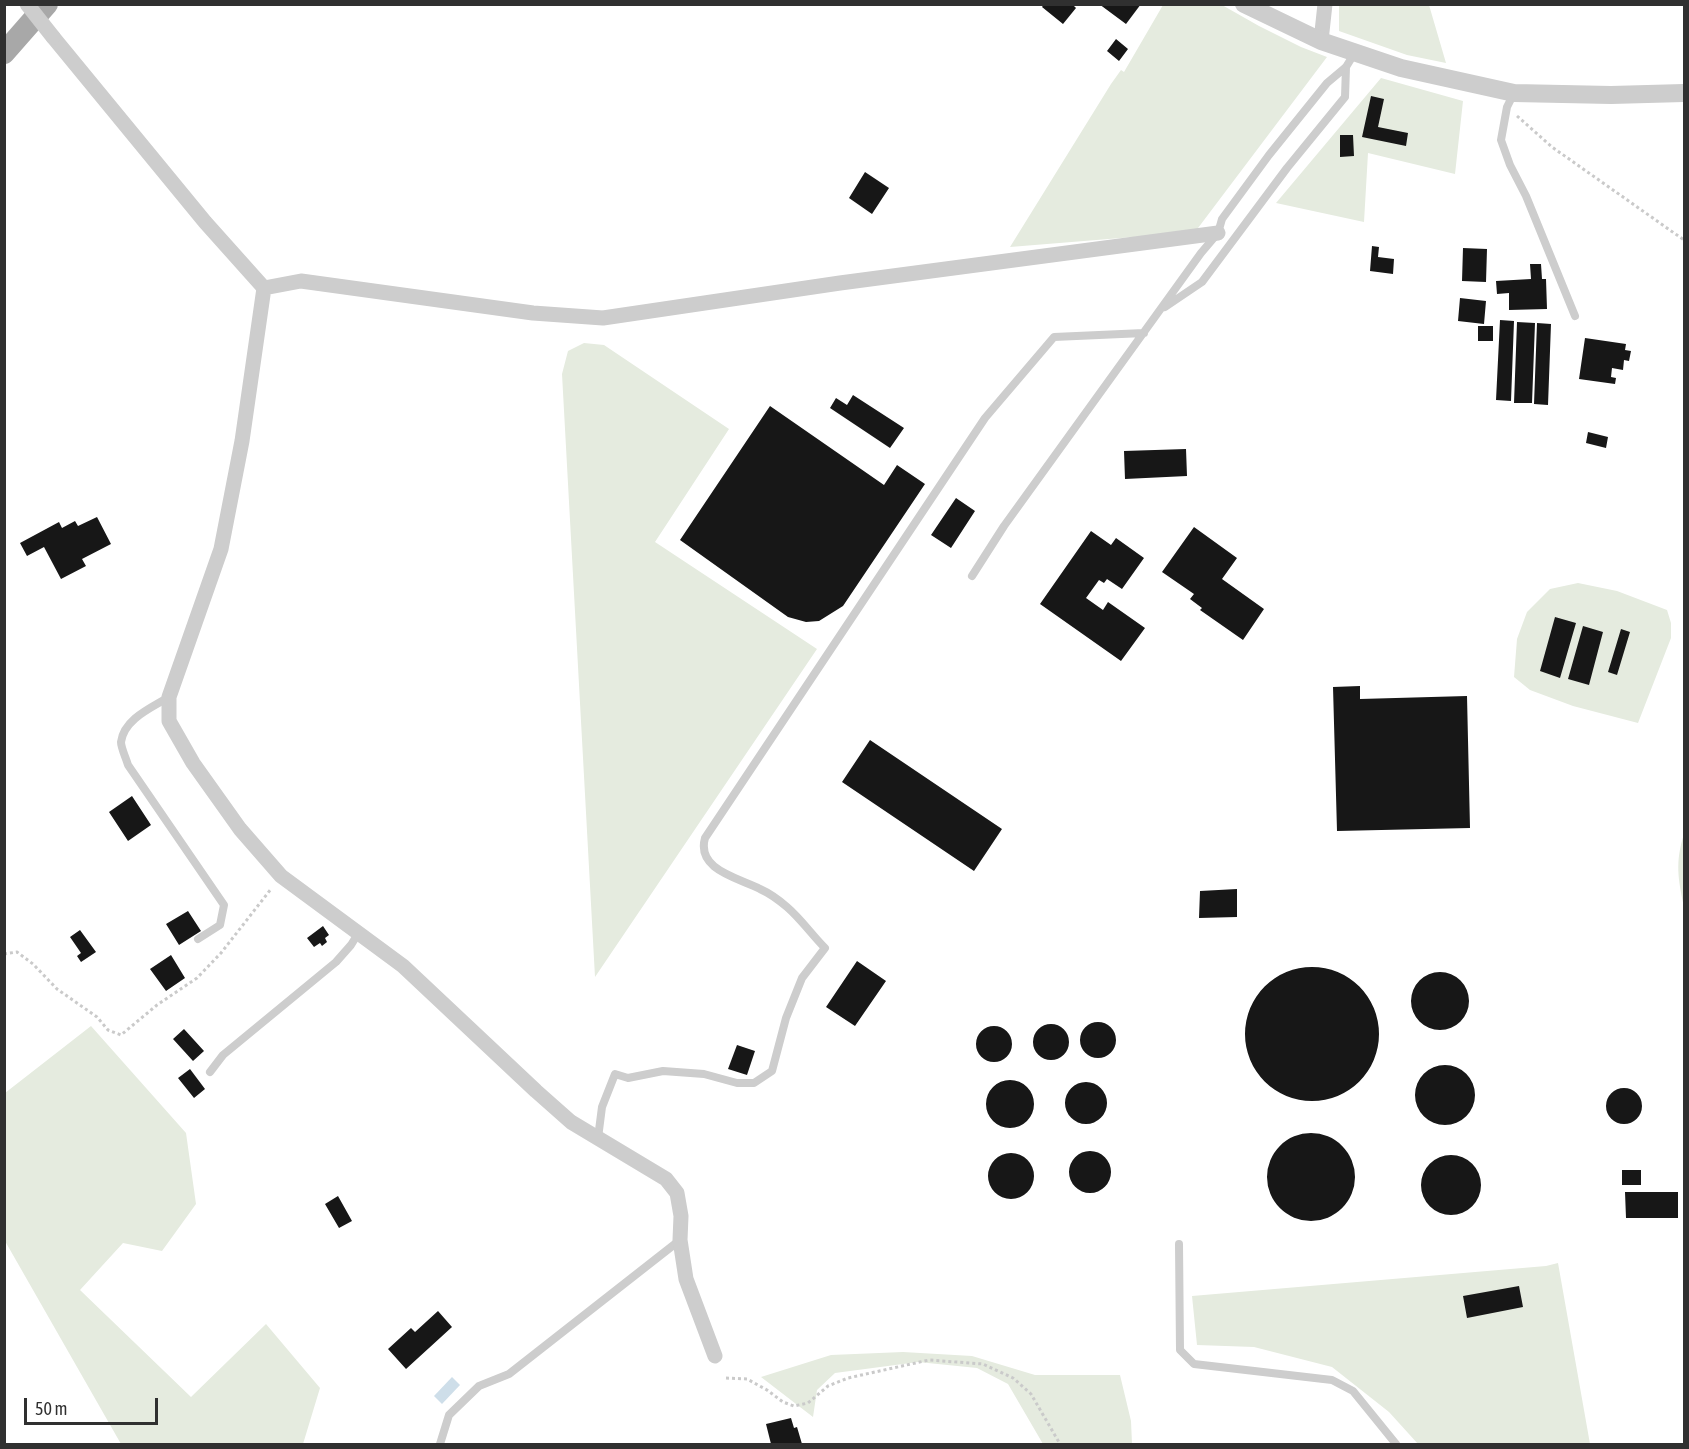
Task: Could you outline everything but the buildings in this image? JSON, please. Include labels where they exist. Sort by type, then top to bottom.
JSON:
[{"type":"main road","points":[[4,53],[46,4]]},
{"type":"street","points":[[27,4],[205,222],[264,288],[242,441],[221,549],[169,698],[168,721],[193,763],[240,829],[281,876],[403,966],[571,1122],[666,1179],[677,1193],[681,1216],[680,1240],[686,1279],[715,1356]]},
{"type":"street","points":[[1245,4],[1321,40],[1351,60],[1401,68],[1510,100],[1684,93]]},
{"type":"street","points":[[1321,40],[1325,4]]},
{"type":"street","points":[[264,288],[301,281],[533,313],[603,318],[840,283],[1218,233]]},
{"type":"lane","points":[[972,576],[1004,526],[1218,233],[1222,219],[1269,154],[1327,82],[1351,60]]},
{"type":"lane","points":[[1160,311],[1202,282],[1287,168],[1345,97],[1351,60]]},
{"type":"lane","points":[[1510,100],[1501,140],[1575,316]]},
{"type":"lane","points":[[598,1138],[602,1107],[615,1074],[628,1078],[663,1071],[704,1074],[737,1083],[754,1083],[772,1071],[786,1017],[802,978],[825,948],[787,907],[760,889],[715,867],[706,858],[702,847],[705,838],[985,418],[1054,337],[1144,333]]},
{"type":"lane","points":[[169,698],[146,710],[127,726],[121,743],[128,765],[224,905],[220,925],[198,939]]},
{"type":"lane","points":[[210,1072],[223,1055],[336,962],[359,932]]},
{"type":"lane","points":[[440,1444],[449,1415],[479,1386],[509,1374],[680,1240]]},
{"type":"lane","points":[[1179,1244],[1180,1350],[1194,1364],[1332,1380],[1353,1391],[1396,1444]]},
{"type":"path","points":[[1510,100],[1552,147],[1684,240]]},
{"type":"path","points":[[4,954],[17,952],[33,964],[57,989],[97,1017],[108,1030],[122,1035],[157,1005],[196,978],[221,953],[281,876]]},
{"type":"path","points":[[726,1378],[747,1379],[783,1402],[794,1406],[808,1403],[828,1386],[848,1378],[929,1360],[983,1364],[1013,1378],[1031,1394],[1060,1444]]},
{"type":"shaded area","points":[[1163,5],[1222,5],[1301,47],[1327,57],[1195,232],[1010,247],[1111,84],[1121,70],[1124,72]]},
{"type":"shaded area","points":[[1339,5],[1429,5],[1446,63],[1407,55],[1339,31]]},
{"type":"shaded area","points":[[1381,78],[1463,101],[1455,174],[1368,153],[1364,222],[1276,203]]},
{"type":"shaded area","points":[[584,343],[604,345],[729,429],[655,542],[817,649],[595,977],[562,374],[568,351]]},
{"type":"shaded area","points":[[1578,583],[1617,591],[1667,610],[1671,623],[1671,638],[1638,723],[1573,706],[1530,690],[1514,677],[1517,639],[1527,612],[1550,589]]},
{"type":"shaded area","points":[[1684,834],[1684,907],[1678,870],[1679,853]]},
{"type":"shaded area","points":[[91,1026],[186,1133],[196,1204],[162,1251],[123,1243],[80,1290],[191,1397],[266,1324],[320,1388],[303,1444],[121,1444],[5,1241],[5,1093]]},
{"type":"shaded area","points":[[1558,1263],[1590,1444],[1418,1444],[1389,1412],[1332,1367],[1254,1347],[1197,1345],[1192,1296],[1546,1266]]},
{"type":"shaded area","points":[[903,1352],[972,1356],[1035,1375],[1120,1375],[1131,1421],[1132,1444],[1043,1444],[1008,1384],[977,1368],[918,1362],[835,1373],[817,1390],[813,1417],[761,1377],[831,1355]]},
{"type":"shaded area","points":[[452,1377],[460,1385],[442,1404],[434,1396]]}]
